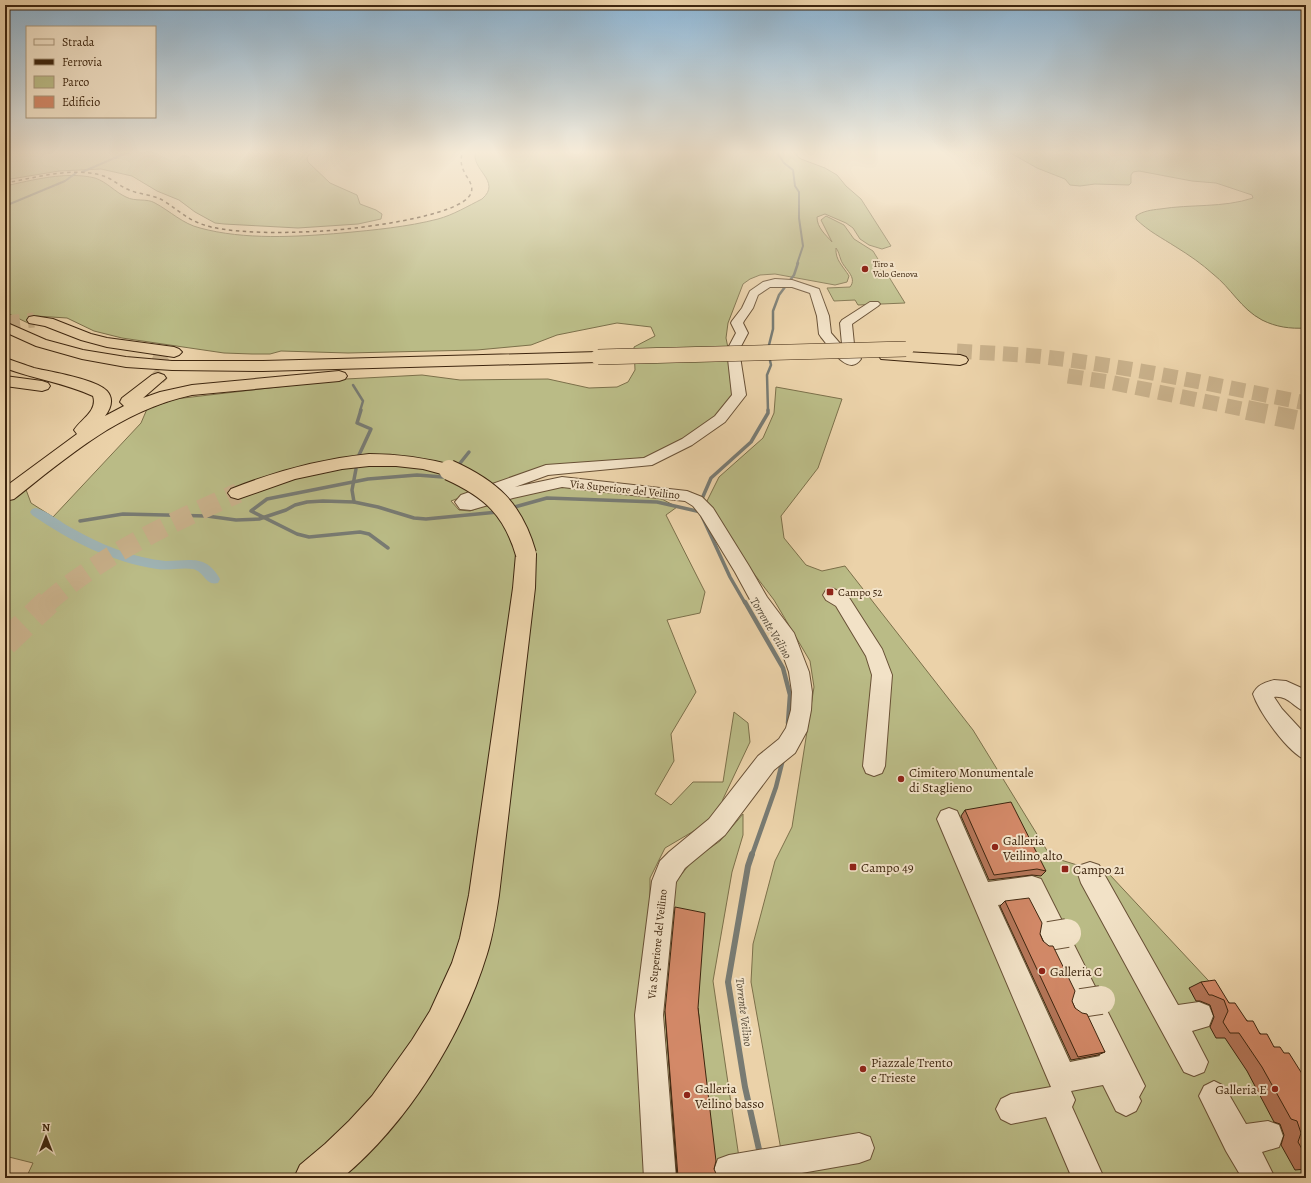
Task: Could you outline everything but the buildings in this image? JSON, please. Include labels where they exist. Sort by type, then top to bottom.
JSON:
[{"type":"highway","points":[[5,318],[40,335],[90,346],[153,356]]},
{"type":"highway","points":[[34,320],[51,322],[86,337],[102,341],[177,352],[221,358],[341,363]]},
{"type":"highway","points":[[5,326],[26,337],[49,345],[94,356],[129,361],[219,366],[863,356],[908,353],[958,355]]},
{"type":"highway","points":[[5,340],[41,355],[81,364],[167,373],[403,369],[598,360]]},
{"type":"highway","points":[[5,363],[27,371],[81,384],[97,390],[103,396],[104,403],[88,429]]},
{"type":"highway","points":[[88,429],[131,408],[150,400],[171,394],[403,369]]},
{"type":"highway","points":[[7,495],[88,429],[158,378]]},
{"type":"highway","points":[[5,381],[78,391],[88,395],[95,404],[88,429]]},
{"type":"highway","points":[[238,493],[284,475],[314,468],[346,462],[377,460],[407,461],[449,470],[472,480],[492,494],[501,502],[514,521],[524,542],[526,554],[523,596],[484,895],[476,937],[468,963],[445,1016],[409,1075],[366,1128],[319,1174]]},
{"type":"street","name":"Via Superiore del Veilino","points":[[660,1178],[650,1015],[664,881],[669,870],[677,860],[717,827],[732,805],[766,763],[787,746],[796,731],[801,710],[802,692],[799,672],[787,638],[760,602],[743,570],[701,503],[694,499],[687,496],[562,482],[511,493],[471,506],[466,506],[464,502],[467,499],[546,470],[647,462],[687,442],[720,419],[732,407],[739,395],[733,350],[742,333],[737,323],[739,316],[745,312],[754,293],[770,283],[794,285],[812,290],[817,294],[823,316],[824,334],[849,361],[853,361],[855,359],[848,344],[846,323],[874,304]]},
{"type":"street","points":[[832,595],[842,601],[876,654],[882,675],[874,766]]},
{"type":"street","points":[[1306,703],[1294,693],[1279,688],[1272,688],[1263,694],[1264,700],[1306,750]]},
{"type":"street","points":[[949,819],[980,895],[1062,1078],[1125,1084],[1032,888],[980,895]]},
{"type":"street","points":[[1090,874],[1194,1062]]},
{"type":"street","points":[[1171,1020],[1199,1016]]},
{"type":"street","points":[[1214,1096],[1259,1178]]},
{"type":"street","points":[[1011,1109],[1059,1100],[1088,1178]]},
{"type":"street","points":[[1238,1140],[1268,1136]]},
{"type":"street","points":[[729,1170],[860,1148]]},
{"type":"green space","points":[[5,206],[161,206],[182,220],[200,228],[217,232],[252,236],[325,234],[390,228],[438,219],[468,206],[866,206],[891,246],[882,249],[869,245],[860,239],[853,228],[846,223],[825,214],[817,217],[818,225],[832,242],[821,220],[826,216],[844,225],[854,239],[873,251],[905,303],[858,305],[855,300],[834,301],[827,288],[850,287],[852,283],[850,273],[843,263],[836,248],[838,259],[849,276],[847,282],[835,285],[775,274],[760,275],[750,279],[743,284],[728,323],[726,338],[735,391],[728,404],[714,418],[679,442],[650,457],[530,471],[451,501],[459,510],[470,511],[513,496],[558,485],[660,498],[677,507],[666,515],[705,592],[700,613],[667,620],[696,692],[671,734],[674,761],[655,794],[671,805],[693,782],[723,782],[734,712],[748,723],[750,742],[723,799],[721,812],[704,825],[665,848],[650,878],[649,1178],[26,1178],[33,1163],[5,1156],[5,497],[25,487],[31,503],[53,517],[141,423],[147,409],[175,399],[346,379],[422,375],[460,380],[548,379],[589,388],[617,387],[628,382],[635,370],[634,347],[655,336],[651,327],[617,323],[557,335],[531,345],[477,350],[348,353],[281,351],[270,354],[252,354],[224,353],[122,338],[94,331],[67,318],[36,316],[28,323],[5,312]]},
{"type":"green space","points":[[187,206],[366,206],[382,214],[381,219],[358,224],[298,228],[215,223]]},
{"type":"green space","points":[[1200,206],[1306,206],[1306,328],[1289,328],[1278,326],[1262,320],[1248,310],[1204,267],[1186,253],[1150,231],[1136,219],[1136,216],[1139,214],[1150,210]]},
{"type":"green space","name":"Cimitero Monumentale di Staglieno","points":[[776,387],[842,399],[818,468],[781,516],[784,538],[806,565],[822,571],[845,566],[973,730],[1051,857],[1110,875],[1289,1067],[1306,1093],[1306,1178],[786,1178],[751,982],[753,944],[775,861],[792,827],[814,687],[810,661],[774,600],[736,550],[707,501],[719,477],[763,438],[774,413]]},
{"type":"green space","points":[[743,814],[743,835],[732,872],[713,981],[742,1178],[670,1178],[655,1019],[670,901],[677,880],[693,860],[720,841]]},
{"type":"waterway","name":"Torrente Veilino","points":[[797,264],[803,246],[799,206]]},
{"type":"waterway","name":"Torrente Veilino","points":[[768,349],[773,329],[773,311],[779,295],[794,275],[798,263]]},
{"type":"waterway","name":"Torrente Veilino","points":[[768,411],[767,375],[771,365],[769,356]]},
{"type":"waterway","points":[[353,385],[363,401],[360,411]]},
{"type":"waterway","points":[[359,455],[371,429],[357,423],[361,410]]},
{"type":"waterway","name":"Torrente Veilino","points":[[701,501],[711,478],[751,442],[768,411]]},
{"type":"waterway","points":[[457,467],[469,452]]},
{"type":"waterway","points":[[354,482],[356,469]]},
{"type":"waterway","points":[[354,482],[368,479],[417,475],[443,477],[446,475]]},
{"type":"waterway","points":[[264,517],[251,511],[267,499],[354,482]]},
{"type":"waterway","points":[[354,482],[352,490],[354,502]]},
{"type":"waterway","points":[[511,508],[547,498],[657,502],[701,512]]},
{"type":"waterway","points":[[264,517],[286,510],[295,505],[307,502],[354,502]]},
{"type":"waterway","points":[[354,502],[378,507],[414,518],[426,519],[498,512]]},
{"type":"waterway","points":[[36,512],[79,538],[111,552],[127,558],[159,565],[196,565],[202,567],[213,579]]},
{"type":"waterway","points":[[80,521],[123,514],[207,516],[236,520],[264,517]]},
{"type":"waterway","name":"Torrente Veilino","points":[[701,514],[730,577],[745,603]]},
{"type":"waterway","points":[[264,517],[297,534],[309,537],[360,532],[369,534],[388,548]]},
{"type":"waterway","name":"Torrente Veilino","points":[[745,602],[783,668],[790,695],[788,723]]},
{"type":"waterway","name":"Torrente Veilino","points":[[752,855],[776,787],[783,759]]},
{"type":"waterway","name":"Torrente Veilino","points":[[752,854],[748,866],[728,982],[745,1087],[760,1154]]},
{"type":"tunnel","points":[[5,323],[34,320]]},
{"type":"tunnel","points":[[957,351],[1012,354],[1078,361],[1176,377],[1306,403]]},
{"type":"tunnel","points":[[153,356],[158,358],[163,363],[164,371],[158,378]]},
{"type":"tunnel","points":[[1068,376],[1109,382],[1252,411]]},
{"type":"tunnel","points":[[1247,410],[1306,422]]},
{"type":"tunnel","points":[[47,603],[68,585],[91,569],[138,541],[162,528],[238,493]]},
{"type":"tunnel","points":[[5,643],[48,602]]},
{"type":"railway","points":[[172,206],[191,219],[211,227],[237,231],[266,232],[336,230],[378,225],[403,221],[448,209],[453,206]]},
{"type":"place","name":"Tiro a Volo Genova","points":[[865,269]]},
{"type":"place","name":"Campo 52","points":[[830,592]]},
{"type":"place","name":"Cimitero Monumentale di Staglieno","points":[[901,779]]},
{"type":"place","name":"Galleria Veilino alto","points":[[995,847]]},
{"type":"place","name":"Campo 49","points":[[853,867]]},
{"type":"place","name":"Campo 21","points":[[1065,869]]},
{"type":"place","name":"Galleria C","points":[[1042,971]]},
{"type":"place","name":"Piazzale Trento e Trieste","points":[[863,1069]]},
{"type":"place","name":"Galleria E","points":[[1275,1089]]},
{"type":"place","name":"Galleria Veilino basso","points":[[687,1095]]}]
